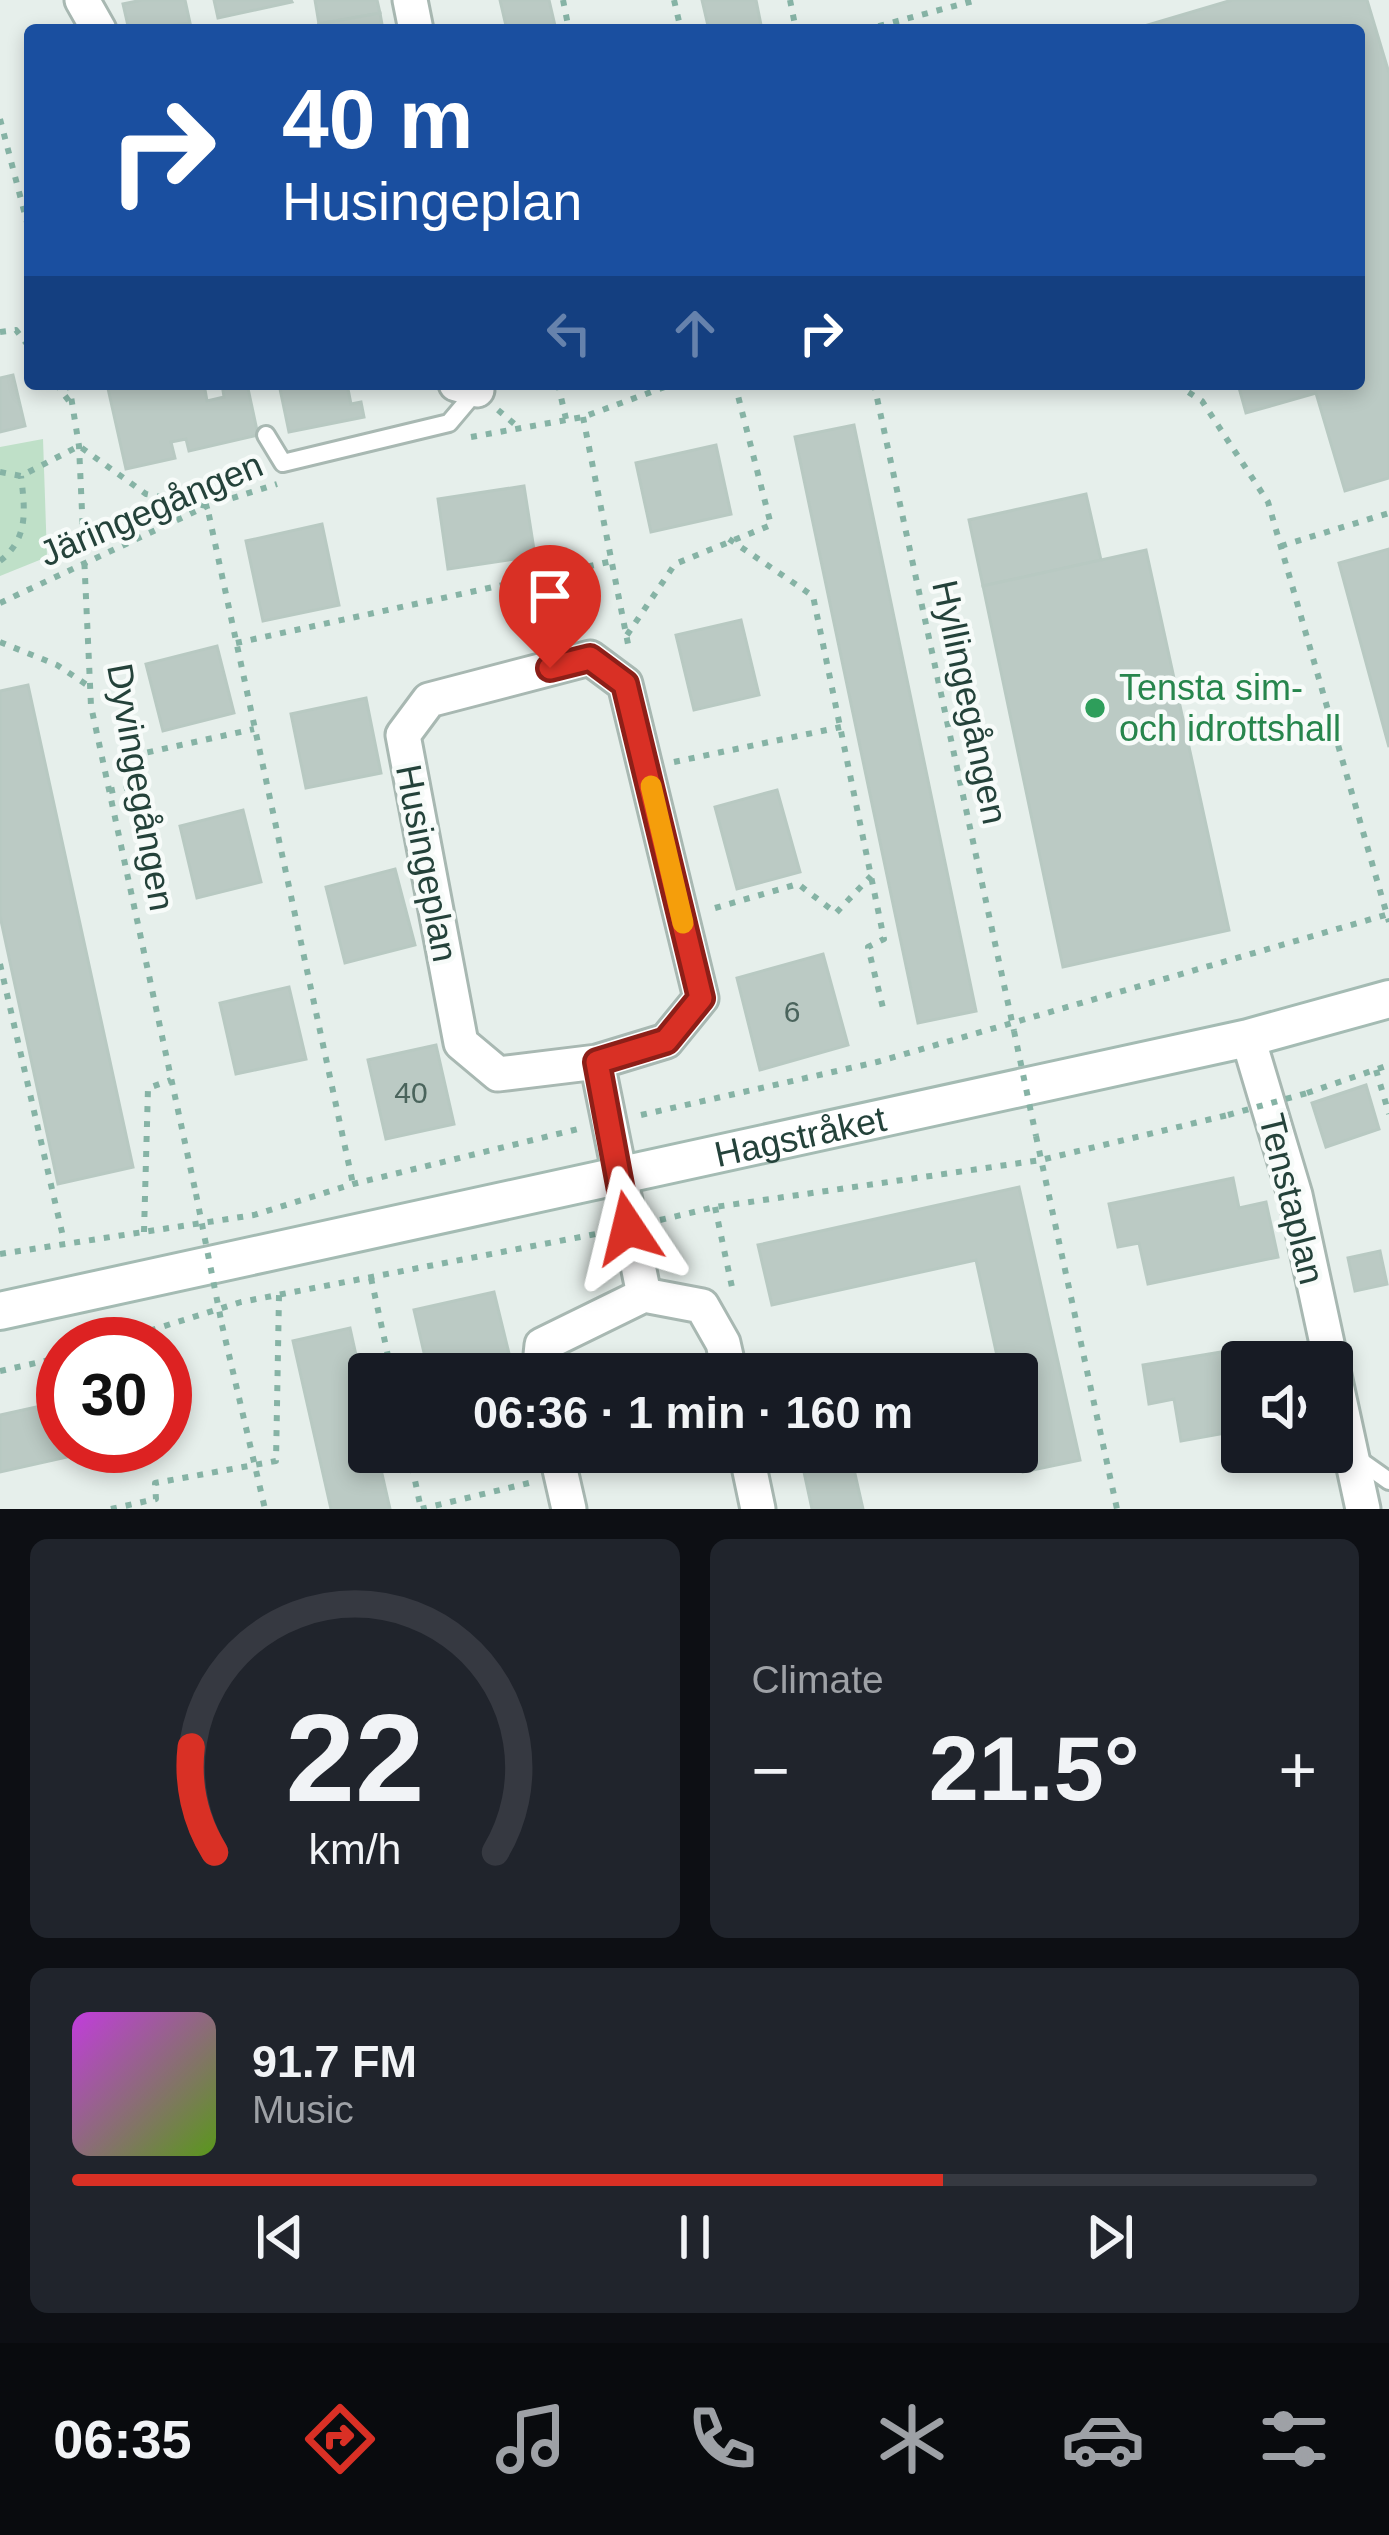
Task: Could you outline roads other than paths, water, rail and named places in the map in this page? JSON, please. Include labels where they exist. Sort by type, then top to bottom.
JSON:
[{"type":"street","name":"Husingeplan","points":[[590,658],[625,684],[701,998],[666,1041],[597,1062],[498,1074],[461,1043],[403,735],[429,700],[590,658]]},
{"type":"street","name":"Hagstråket","points":[[0,1311],[1248,1037],[1389,998]]},
{"type":"street","name":"Tenstaplan","points":[[1248,1037],[1295,1195],[1327,1341]]},
{"type":"street","points":[[597,1062],[644,1295]]},
{"type":"street","points":[[541,1353],[542,1345],[644,1295],[702,1306],[725,1353]]},
{"type":"street","name":"Tenstaplan","points":[[1353,1463],[1363,1509]]},
{"type":"street","points":[[561,1473],[569,1509]]},
{"type":"street","points":[[750,1473],[758,1509]]},
{"type":"lane","points":[[266,435],[283,463],[449,423],[467,390]]},
{"type":"lane","points":[[1353,1455],[1389,1480]]},
{"type":"place","name":"Tensta sim- och idrottshall","points":[[1095,708]]}]
